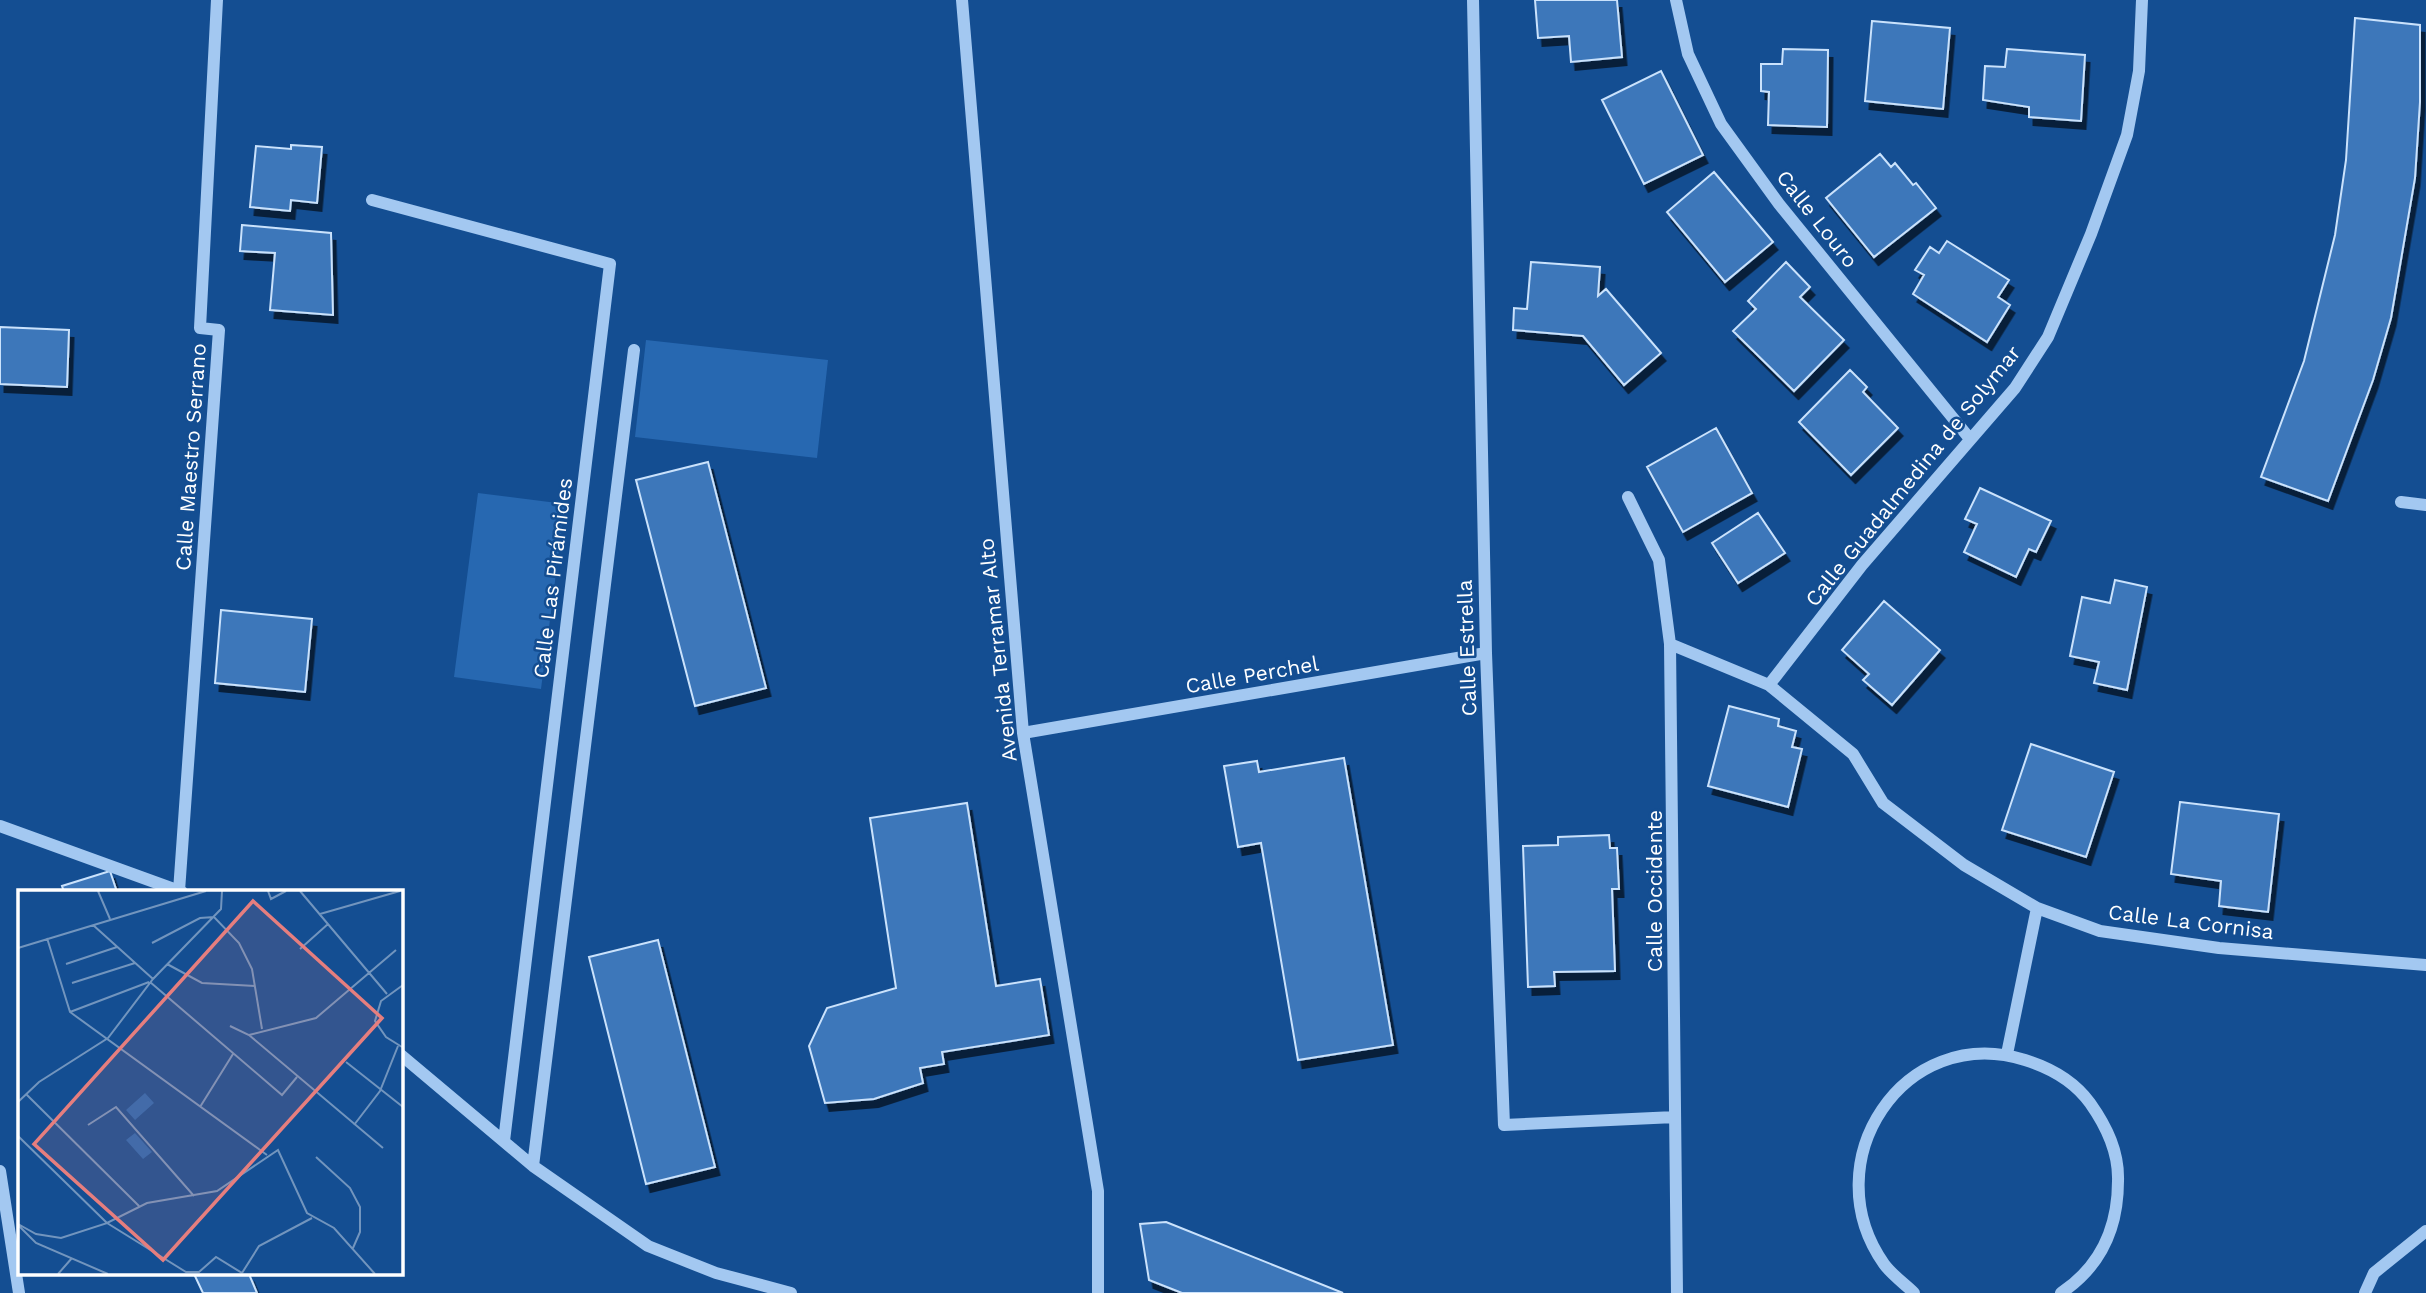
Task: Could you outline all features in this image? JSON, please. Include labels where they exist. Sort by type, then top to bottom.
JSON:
[{"type":"street","name":"Calle Maestro Serrano","points":[[181,890],[219,330],[200,328],[217,0]]},
{"type":"street","name":"Avenida Terramar Alto","points":[[962,0],[1023,733],[1098,1191],[1098,1293]]},
{"type":"street","name":"Calle Estrella","points":[[1473,0],[1486,653],[1504,1125],[1675,1117]]},
{"type":"street","name":"Calle Louro","points":[[1676,0],[1688,54],[1721,124],[1779,204],[1970,439]]},
{"type":"street","name":"Calle Guadalmedina de Solymar","points":[[1769,685],[1862,565],[2015,388],[2048,337],[2091,234],[2127,135],[2139,71],[2142,0]]},
{"type":"street","name":"Calle Las Pirámides","points":[[372,200],[610,264],[504,1141]]},
{"type":"street","points":[[533,1166],[634,350]]},
{"type":"street","name":"Calle Occidente","points":[[1628,497],[1659,560],[1670,644],[1677,1293]]},
{"type":"street","points":[[2401,502],[2426,505]]},
{"type":"street","name":"Calle La Cornisa","points":[[1670,644],[1769,685],[1853,754],[1883,803],[1964,865],[2037,908],[2100,931],[2219,948],[2426,965]]},
{"type":"street","name":"Calle Perchel","points":[[1023,733],[1486,653]]},
{"type":"street","points":[[0,826],[176,890]]},
{"type":"street","points":[[2007,1054],[2037,908]]},
{"type":"street","points":[[1914,1293],[1884,1265],[1863,1226],[1857,1182],[1865,1138],[1887,1100],[1921,1071],[1962,1055],[2007,1054],[2047,1067],[2081,1091],[2106,1126],[2119,1166],[2118,1208],[2104,1248],[2078,1281],[2060,1293]]},
{"type":"street","points":[[402,1056],[533,1166],[648,1246],[716,1273],[791,1293]]},
{"type":"street","points":[[0,1171],[19,1293]]},
{"type":"street","points":[[2365,1293],[2374,1273],[2426,1231]]},
{"type":"shaded area","points":[[646,340],[828,360],[817,458],[635,437]]},
{"type":"shaded area","points":[[478,493],[565,504],[541,689],[454,677]]},
{"type":"building","points":[[1535,0],[1617,0],[1622,57],[1571,62],[1569,36],[1538,38]]},
{"type":"building","points":[[2355,18],[2420,25],[2420,102],[2415,178],[2391,318],[2373,380],[2328,501],[2261,477],[2304,361],[2335,235],[2346,160]]},
{"type":"building","points":[[1872,21],[1950,28],[1943,109],[1865,101]]},
{"type":"building","points":[[1783,49],[1828,50],[1827,127],[1768,125],[1769,92],[1761,91],[1761,64],[1782,64]]},
{"type":"building","points":[[2007,49],[2085,55],[2081,121],[2029,117],[2029,107],[1983,100],[1985,66],[2005,67]]},
{"type":"building","points":[[1661,71],[1703,155],[1644,184],[1602,100]]},
{"type":"building","points":[[291,145],[322,147],[317,203],[291,200],[290,211],[250,207],[256,146],[291,149]]},
{"type":"building","points":[[1880,154],[1891,167],[1895,163],[1913,185],[1916,183],[1936,208],[1874,257],[1826,198]]},
{"type":"building","points":[[1714,172],[1773,242],[1725,282],[1667,212]]},
{"type":"building","points":[[242,225],[331,233],[333,315],[270,310],[275,253],[240,251]]},
{"type":"building","points":[[1947,241],[2009,280],[1998,297],[2010,305],[1987,342],[1913,294],[1924,275],[1915,270],[1930,247],[1939,253]]},
{"type":"building","points":[[1531,262],[1600,267],[1598,296],[1606,289],[1661,353],[1624,385],[1583,336],[1513,330],[1514,308],[1527,309]]},
{"type":"building","points":[[1786,262],[1810,287],[1800,297],[1844,340],[1794,391],[1733,331],[1756,309],[1748,301]]},
{"type":"building","points":[[0,327],[69,330],[67,387],[0,384]]},
{"type":"building","points":[[1850,370],[1867,387],[1863,392],[1898,428],[1851,475],[1799,422]]},
{"type":"building","points":[[1716,428],[1752,493],[1683,532],[1647,467]]},
{"type":"building","points":[[708,462],[766,688],[695,706],[636,480]]},
{"type":"building","points":[[1980,488],[2051,521],[2036,552],[2029,549],[2016,577],[1964,552],[1977,524],[1965,519]]},
{"type":"building","points":[[1758,513],[1785,553],[1738,583],[1712,543]]},
{"type":"building","points":[[2115,580],[2147,587],[2127,690],[2094,683],[2099,662],[2070,656],[2082,597],[2110,603]]},
{"type":"building","points":[[1884,601],[1940,650],[1892,705],[1863,680],[1869,674],[1842,650]]},
{"type":"building","points":[[221,610],[312,619],[305,692],[215,683]]},
{"type":"building","points":[[1729,706],[1779,719],[1778,726],[1796,731],[1792,747],[1802,749],[1788,807],[1708,786]]},
{"type":"building","points":[[2031,744],[2114,772],[2086,857],[2002,830]]},
{"type":"building","points":[[1344,758],[1393,1045],[1298,1060],[1261,843],[1238,847],[1224,766],[1257,761],[1259,772]]},
{"type":"building","points":[[2180,802],[2279,814],[2268,912],[2219,906],[2221,881],[2171,874]]},
{"type":"building","points":[[967,803],[996,986],[1040,979],[1049,1035],[942,1052],[944,1064],[920,1068],[923,1083],[874,1099],[825,1103],[809,1046],[827,1008],[896,988],[870,818]]},
{"type":"building","points":[[1609,835],[1610,848],[1617,848],[1619,889],[1612,889],[1615,971],[1554,972],[1555,986],[1528,987],[1523,846],[1558,845],[1558,837]]},
{"type":"building","points":[[110,871],[116,890],[63,890],[62,886]]},
{"type":"building","points":[[658,940],[715,1167],[646,1184],[589,957]]},
{"type":"building","points":[[1166,1222],[1343,1293],[1182,1293],[1149,1280],[1140,1224]]},
{"type":"building","points":[[195,1276],[250,1276],[257,1293],[203,1293]]}]
